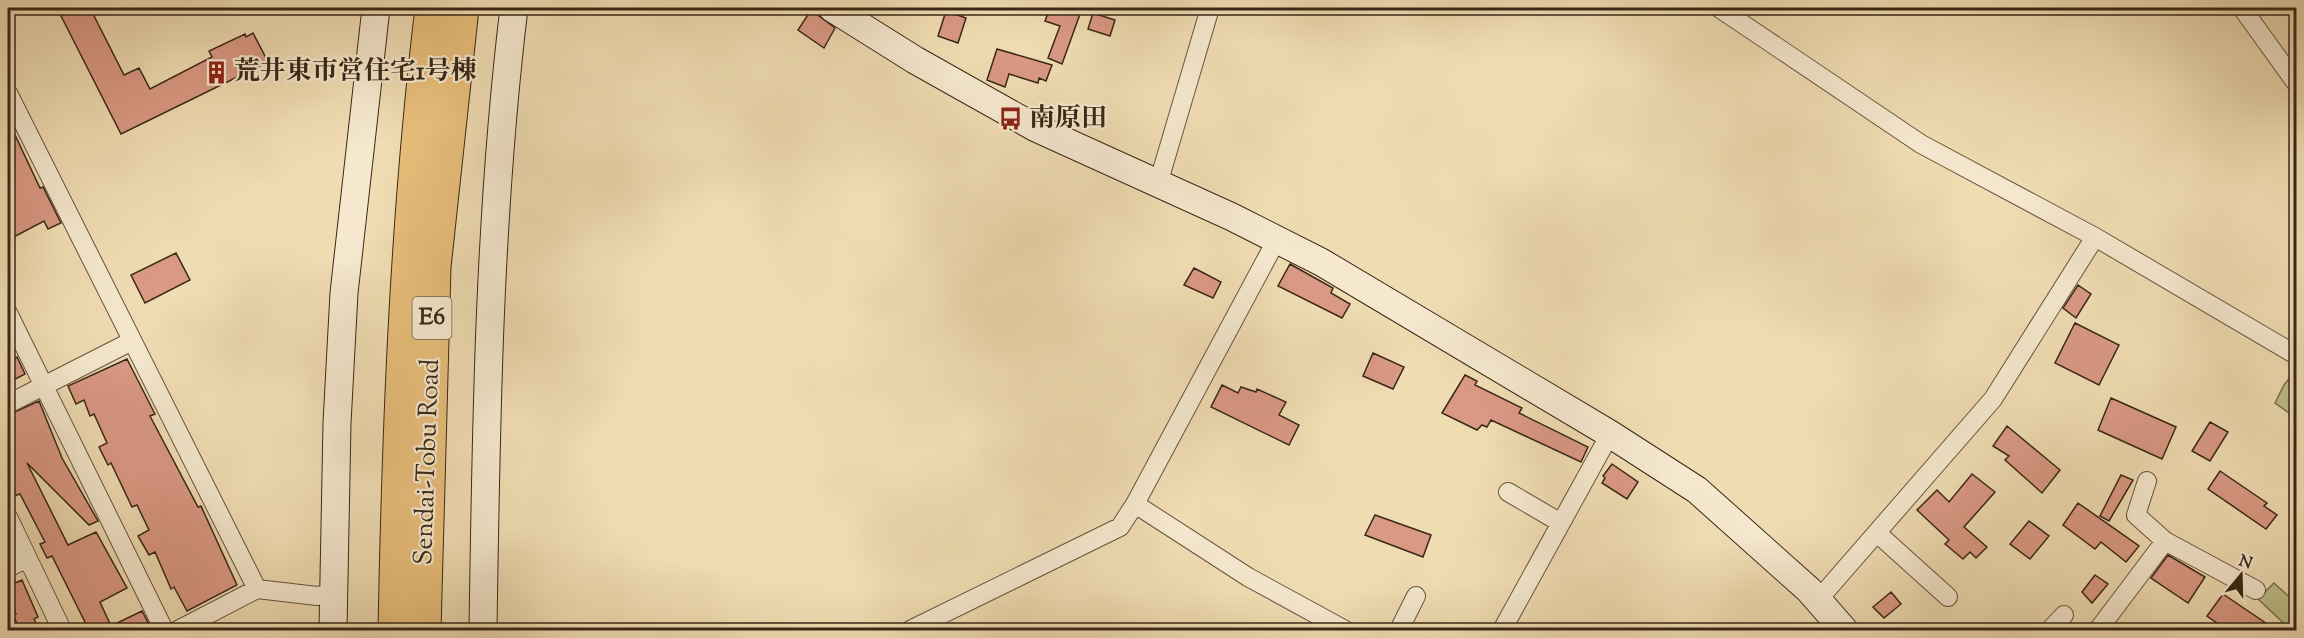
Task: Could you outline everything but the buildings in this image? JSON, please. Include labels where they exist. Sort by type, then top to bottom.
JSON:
[{"type":"highway","name":"Sendai-Tobu Road","points":[[395,630],[400,407],[407,263],[421,99],[432,8]]},
{"type":"highway","name":"Sendai-Tobu Road","points":[[424,630],[434,267],[449,104],[462,8]]},
{"type":"street","points":[[333,630],[337,423],[344,293],[376,8]]},
{"type":"street","points":[[483,630],[487,362],[503,97],[514,8]]},
{"type":"street","points":[[832,8],[915,60],[1003,110],[1277,239],[1371,290],[1610,434],[1697,490],[1818,600],[1844,630]]},
{"type":"street","points":[[1158,184],[1210,8]]},
{"type":"street","points":[[1719,8],[1921,144],[2096,237],[2296,356]]},
{"type":"street","points":[[2242,8],[2296,83]]},
{"type":"street","points":[[8,93],[256,589]]},
{"type":"street","points":[[1818,600],[1993,399],[2096,237]]},
{"type":"street","points":[[909,630],[1120,527],[1136,504],[1277,239]]},
{"type":"street","points":[[8,313],[164,630]]},
{"type":"street","points":[[8,404],[132,341]]},
{"type":"street","points":[[1502,630],[1610,434]]},
{"type":"street","points":[[2147,481],[2136,515],[2165,541],[2256,590]]},
{"type":"street","points":[[1508,492],[1561,524]]},
{"type":"street","points":[[1136,504],[1248,577],[1345,630]]},
{"type":"street","points":[[8,517],[62,630]]},
{"type":"street","points":[[1877,533],[1948,597]]},
{"type":"street","points":[[2098,630],[2165,541]]},
{"type":"street","points":[[8,568],[27,558]]},
{"type":"street","points":[[178,630],[256,589],[317,596],[334,594]]},
{"type":"street","points":[[1399,630],[1416,596]]},
{"type":"street","points":[[2050,630],[2064,615]]},
{"type":"green space","points":[[2296,370],[2296,418],[2275,403],[2284,385]]},
{"type":"green space","points":[[2274,583],[2296,603],[2296,630],[2291,630],[2258,599]]},
{"type":"place","name":"荒井東市営住宅1号棟","points":[[216,72]]},
{"type":"place","name":"南原田","points":[[1011,119]]}]
